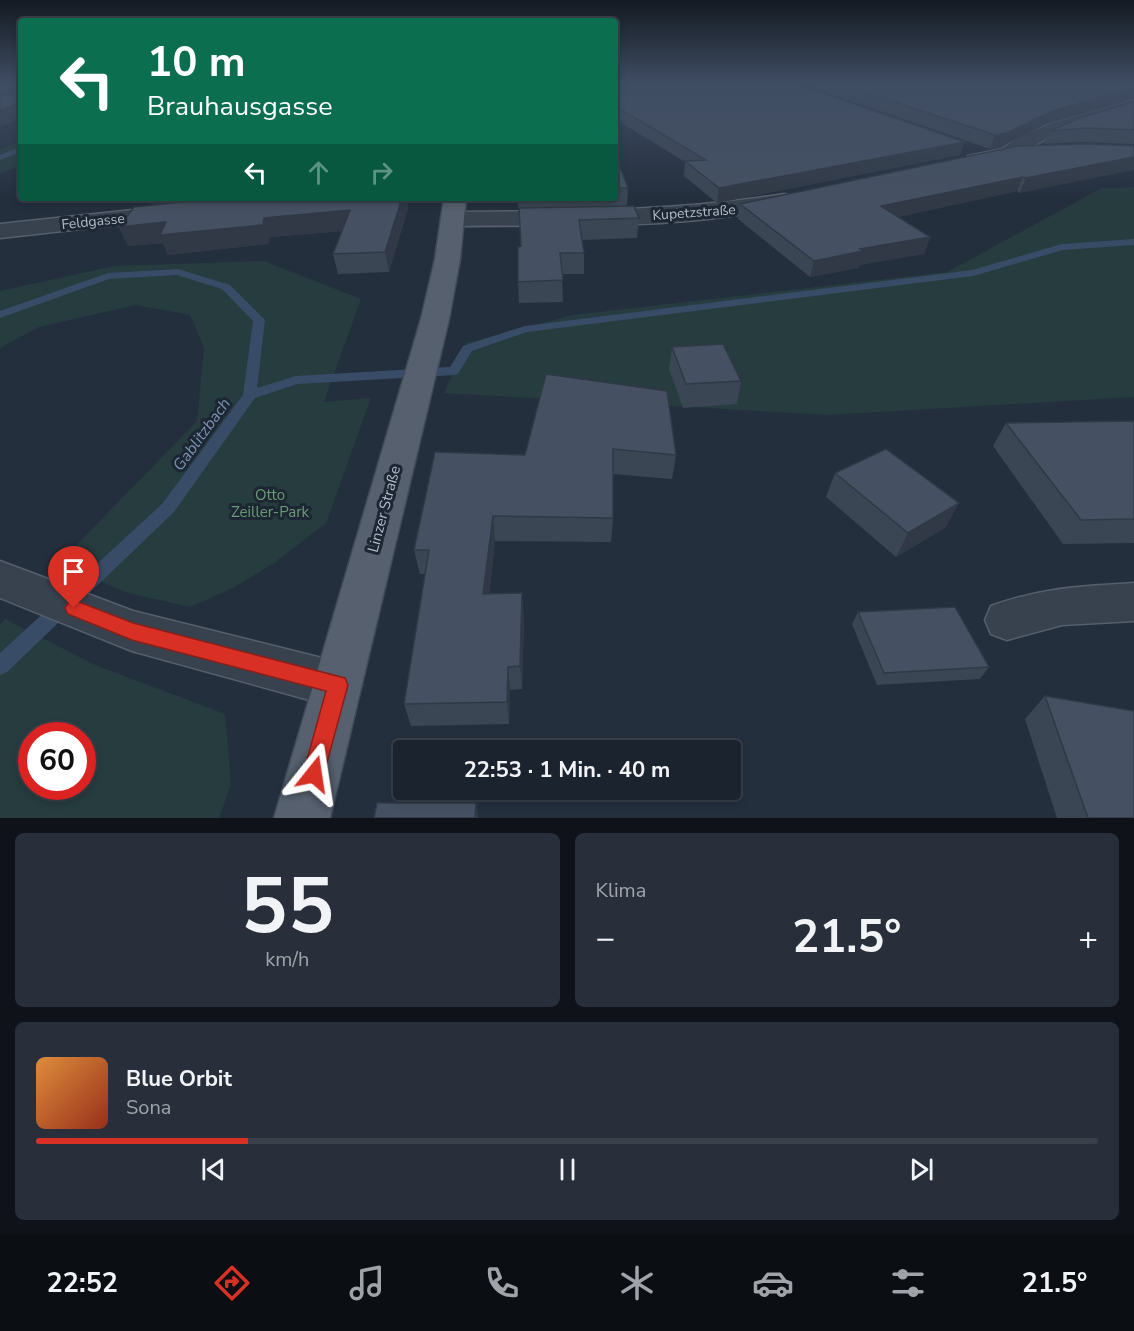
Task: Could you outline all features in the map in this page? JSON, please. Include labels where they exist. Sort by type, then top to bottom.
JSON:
[{"type":"main road","name":"Linzer Straße","points":[[302,818],[434,326],[454,208]]},
{"type":"street","points":[[998,155],[1025,141],[1075,122]]},
{"type":"street","points":[[961,157],[1049,152]]},
{"type":"street","name":"Kupetzstraße","points":[[454,208],[688,215],[737,210],[806,195]]},
{"type":"street","name":"Feldgasse","points":[[0,231],[188,211]]},
{"type":"street","points":[[8,582],[132,631],[338,685]]},
{"type":"street","points":[[1008,620],[1062,606],[1134,602]]},
{"type":"green space","points":[[18,142],[18,166],[0,174],[0,149]]},
{"type":"green space","points":[[1134,187],[1134,397],[828,415],[444,393],[466,343],[573,315],[947,272],[1102,188]]},
{"type":"green space","name":"Otto Zeiller-Park","points":[[264,261],[361,299],[324,402],[371,398],[326,523],[274,563],[233,588],[190,607],[128,593],[58,564],[197,421],[204,348],[190,315],[136,305],[39,327],[0,348],[0,291],[114,266]]},
{"type":"green space","points":[[5,619],[95,665],[225,714],[231,784],[219,818],[0,818],[0,625]]},
{"type":"building","points":[[642,122],[907,122],[965,142],[719,188],[685,161],[706,160]]},
{"type":"building","points":[[956,122],[1029,122],[1007,133],[995,135]]},
{"type":"building","points":[[1070,122],[1134,122],[1134,130],[1087,128],[1050,131]]},
{"type":"building","points":[[1088,144],[1134,146],[1134,157],[881,206],[930,237],[860,249],[863,251],[814,261],[740,204],[1018,146]]},
{"type":"building","points":[[618,164],[619,164],[628,188],[618,188]]},
{"type":"building","points":[[191,201],[401,201],[385,252],[333,254],[350,210],[264,218],[263,225],[160,235],[166,222],[119,227],[134,207]]},
{"type":"building","points":[[634,206],[639,218],[579,220],[584,253],[560,253],[563,280],[518,282],[518,247],[521,246],[519,208]]},
{"type":"building","points":[[723,344],[741,381],[686,384],[672,347]]},
{"type":"building","points":[[546,374],[667,391],[676,455],[613,449],[613,518],[493,516],[483,594],[522,593],[520,666],[508,667],[507,702],[404,704],[429,550],[414,550],[435,452],[525,455]]},
{"type":"building","points":[[1134,421],[1134,519],[1081,520],[1006,423]]},
{"type":"building","points":[[886,449],[959,503],[908,533],[835,473]]},
{"type":"building","points":[[955,607],[989,667],[884,673],[858,612]]},
{"type":"building","points":[[1045,696],[1134,711],[1134,818],[1088,818]]},
{"type":"building","points":[[377,803],[476,803],[475,818],[374,818]]},
{"type":"waterway","name":"Gablitzbach","points":[[0,158],[18,150]]},
{"type":"waterway","points":[[250,395],[296,380],[454,371],[467,349],[525,329],[973,273],[1062,247],[1134,242]]},
{"type":"waterway","name":"Gablitzbach","points":[[0,315],[108,276],[178,272],[226,287],[259,320],[250,395]]},
{"type":"waterway","name":"Gablitzbach","points":[[0,666],[168,508],[250,395]]},
{"type":"route","points":[[74,608],[132,631],[338,685],[314,774]]}]
